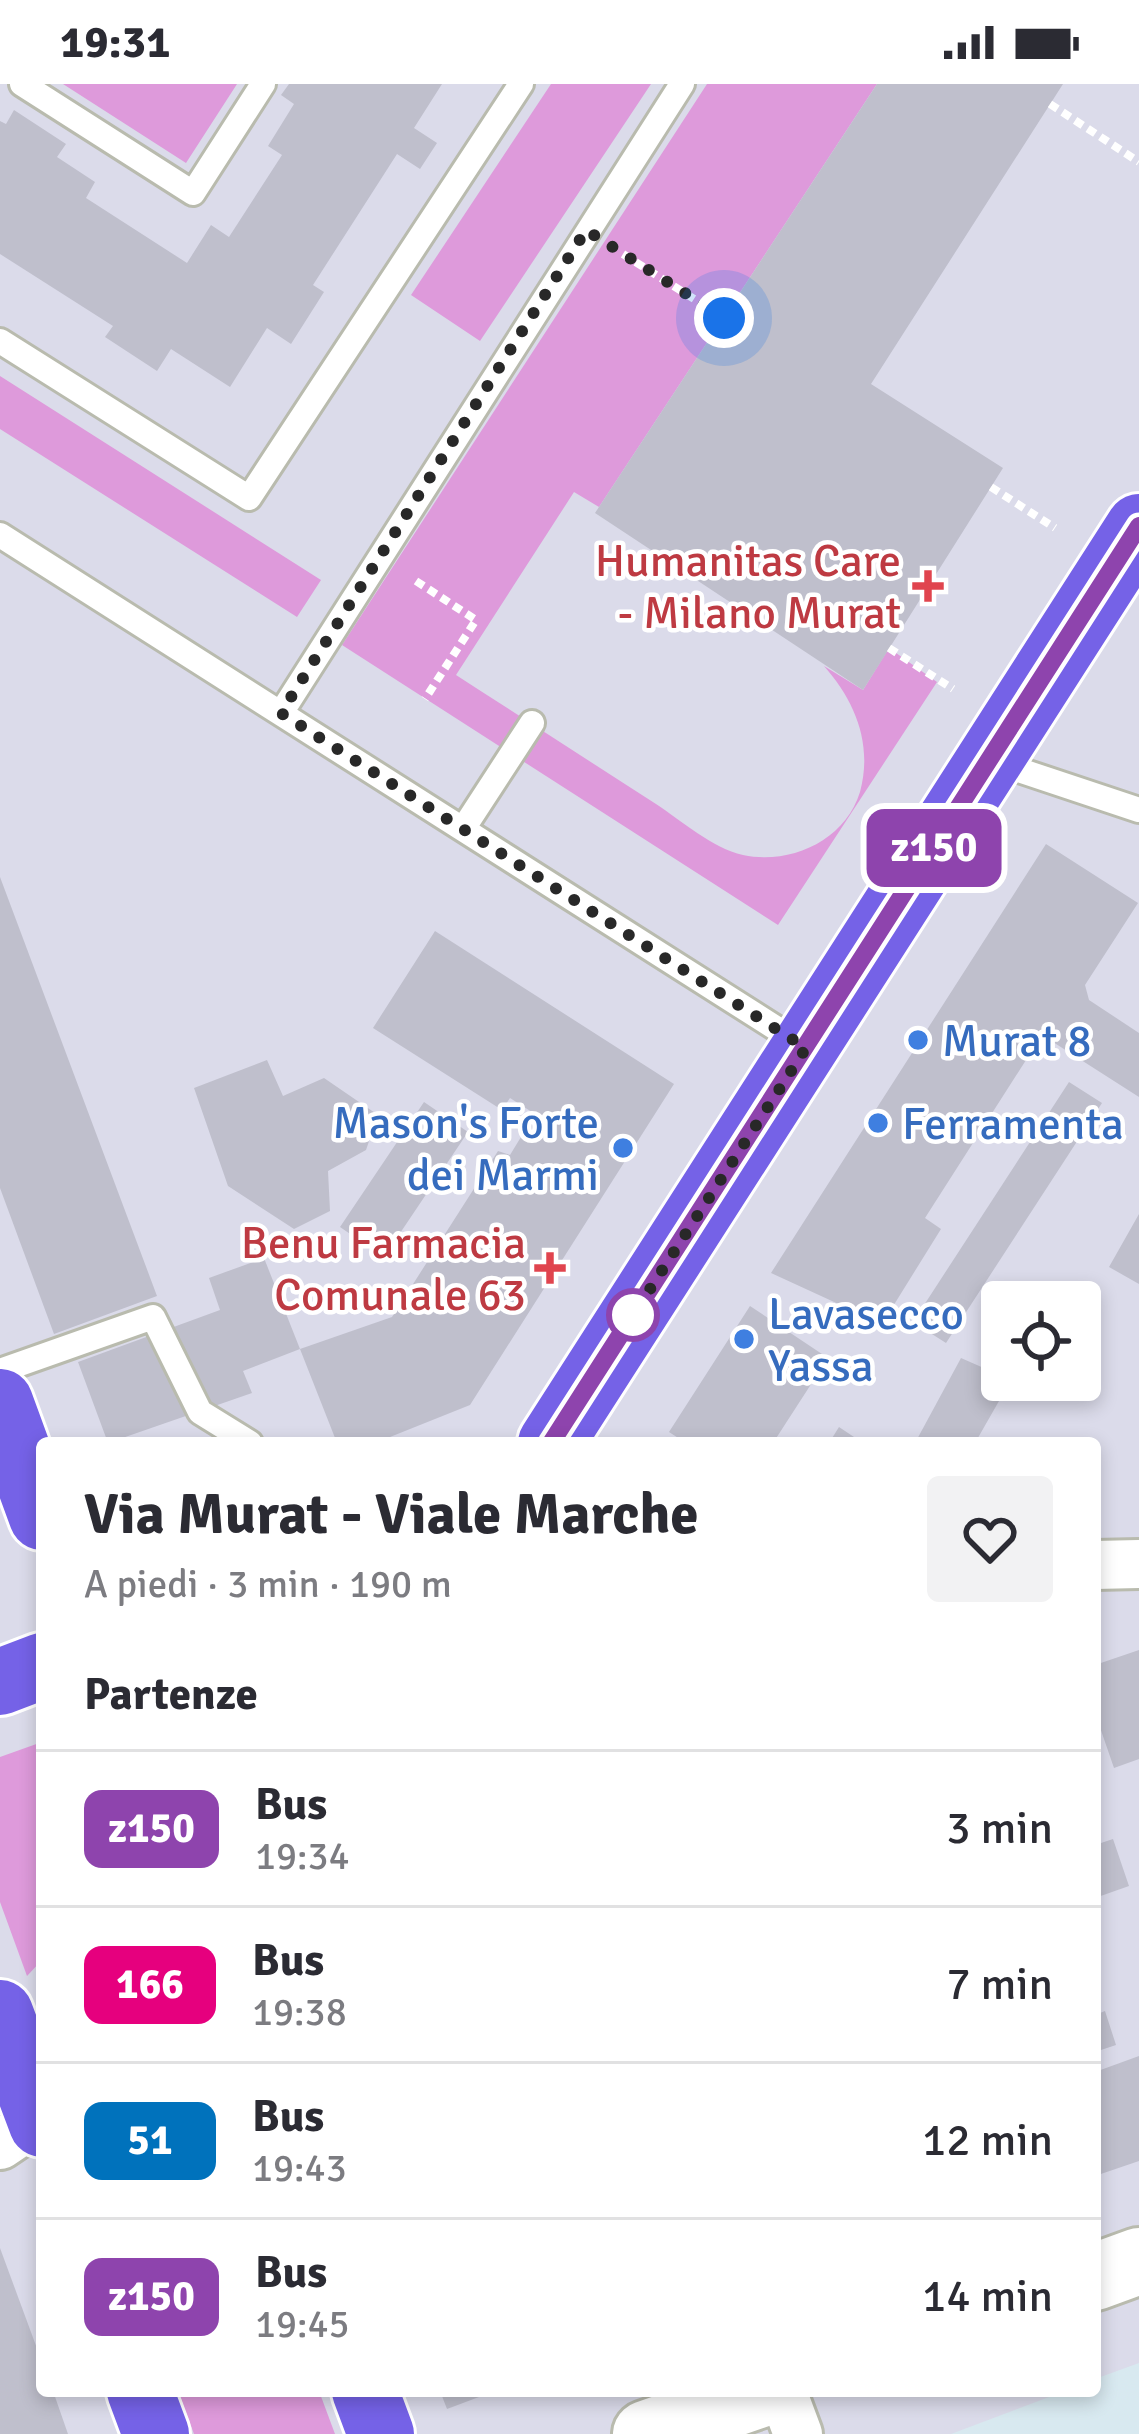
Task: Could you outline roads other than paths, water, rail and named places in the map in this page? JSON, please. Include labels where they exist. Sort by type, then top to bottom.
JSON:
[{"type":"main road","points":[[555,1437],[1139,526]]},
{"type":"main road","points":[[0,1402],[36,1499]]},
{"type":"main road","points":[[0,1682],[36,1668]]},
{"type":"main road","points":[[0,2013],[31,2126]]},
{"type":"main road","points":[[142,2397],[156,2434]]},
{"type":"main road","points":[[367,2397],[381,2434]]},
{"type":"street","points":[[1101,1565],[1139,1564]]},
{"type":"street","points":[[1101,2275],[1139,2261]]},
{"type":"street","points":[[646,2434],[752,2397]]},
{"type":"street","points":[[784,2397],[798,2434]]},
{"type":"lane","points":[[22,84],[193,194],[263,84]]},
{"type":"lane","points":[[0,340],[249,498],[520,84]]},
{"type":"lane","points":[[281,713],[682,84]]},
{"type":"lane","points":[[0,535],[806,1048]]},
{"type":"lane","points":[[463,830],[532,723]]},
{"type":"lane","points":[[990,760],[1139,809]]},
{"type":"lane","points":[[0,1371],[153,1317],[200,1412],[236,1437]]},
{"type":"place","name":"Humanitas Care - Milano Murat","points":[[928,586]]},
{"type":"place","name":"Murat 8","points":[[918,1040]]},
{"type":"place","name":"Ferramenta","points":[[878,1123]]},
{"type":"place","name":"Mason's Forte dei Marmi","points":[[623,1148]]},
{"type":"place","name":"Benu Farmacia Comunale 63","points":[[550,1268]]},
{"type":"place","name":"Lavasecco Yassa","points":[[744,1339]]}]
